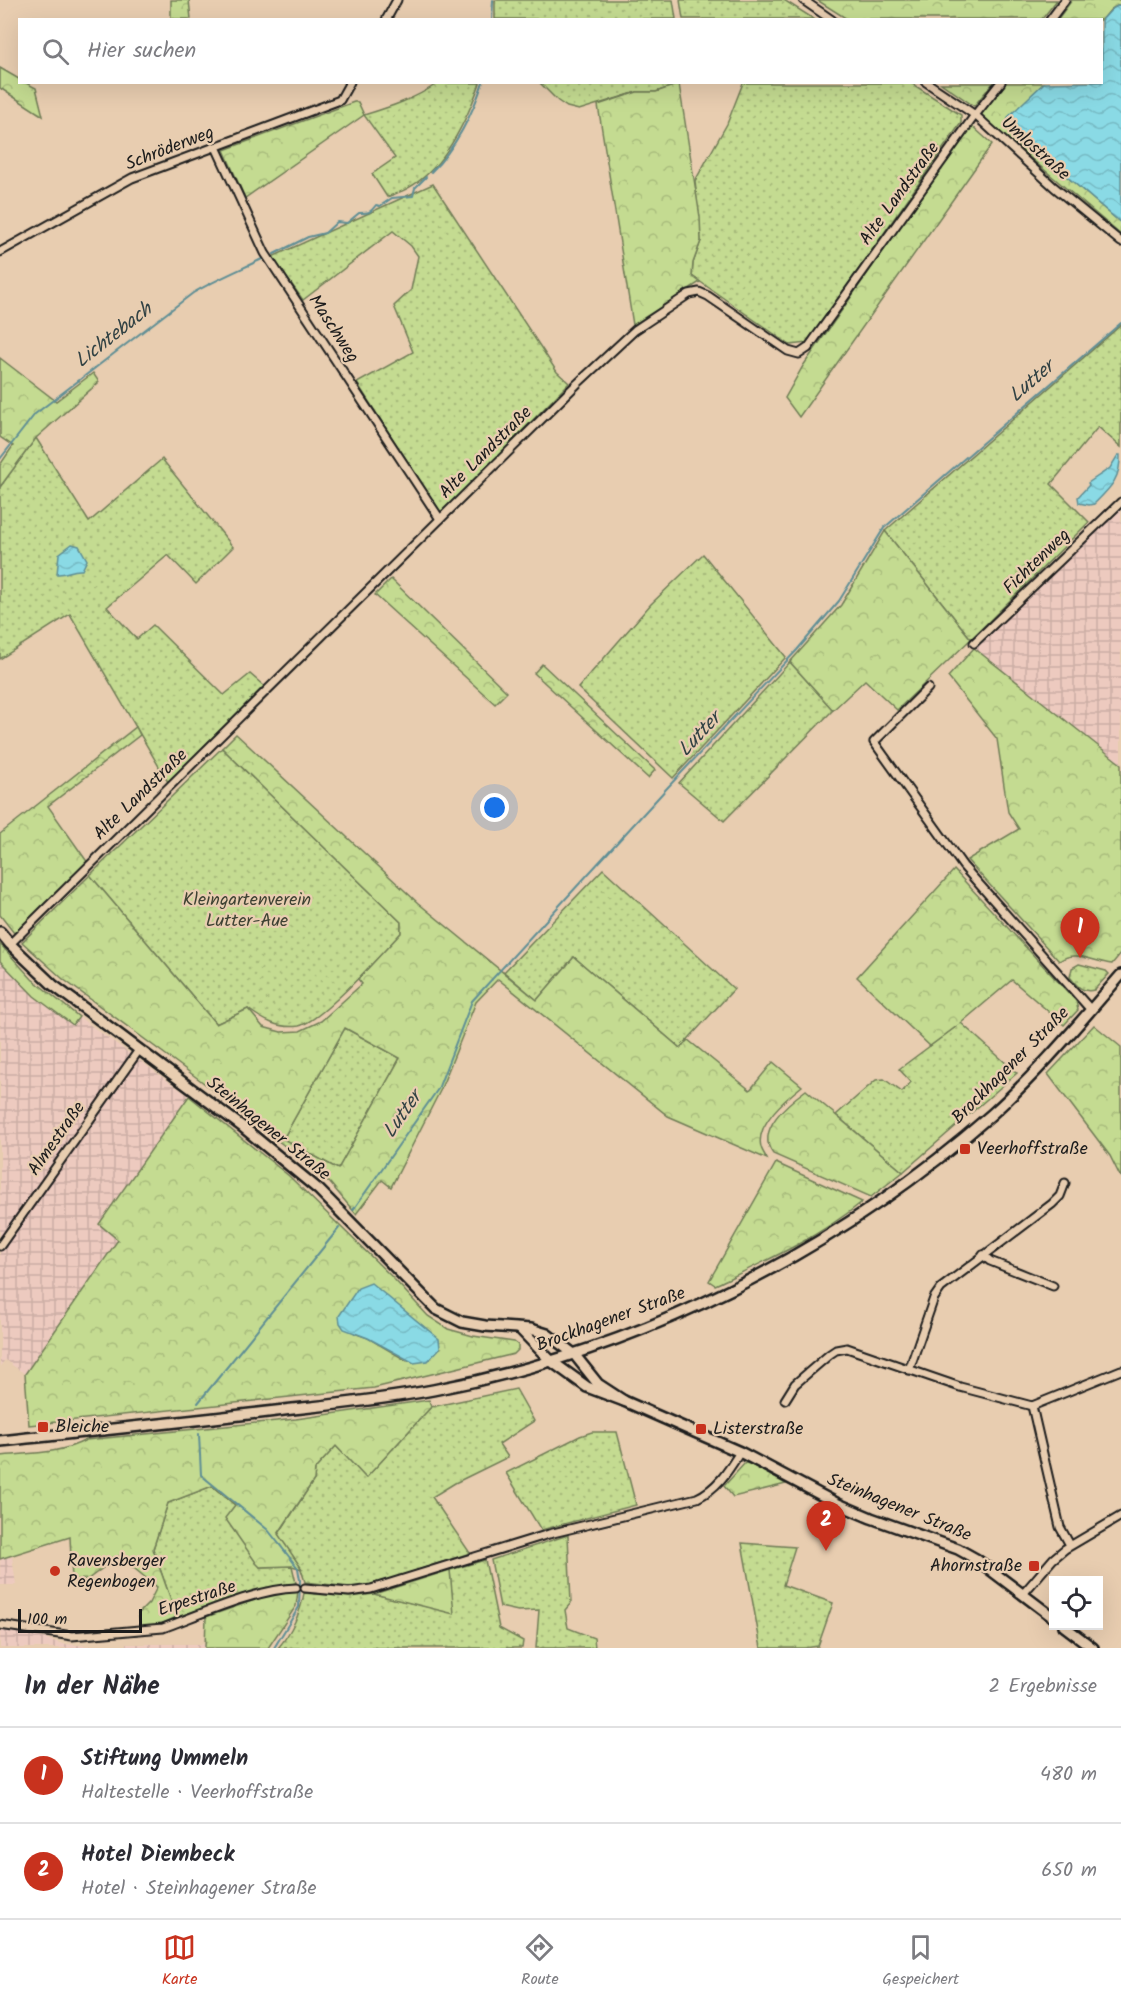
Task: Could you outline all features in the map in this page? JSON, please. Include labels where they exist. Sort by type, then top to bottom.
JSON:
[{"type":"main road","name":"Steinhagener Straße","points":[[0,932],[53,985],[244,1128],[319,1190],[436,1309],[462,1322],[531,1329],[547,1334],[574,1354],[598,1384],[624,1401]]},
{"type":"main road","name":"Brockhagener Straße","points":[[0,1441],[385,1398],[473,1381],[551,1361],[622,1338],[692,1309],[784,1263],[847,1224],[937,1160],[994,1112],[1041,1064],[1121,975]]},
{"type":"main road","name":"Steinhagener Straße","points":[[520,1329],[551,1361],[587,1387],[740,1452],[858,1513],[958,1549],[976,1559],[1049,1615]]},
{"type":"main road","points":[[1069,1630],[1093,1648]]},
{"type":"street","points":[[387,18],[397,0]]},
{"type":"street","points":[[803,0],[829,18]]},
{"type":"street","points":[[1052,18],[1065,0]]},
{"type":"street","name":"Schröderweg","points":[[0,252],[132,178],[340,100],[349,84]]},
{"type":"street","name":"Umlostraße","points":[[929,84],[975,116],[1121,242]]},
{"type":"street","name":"Alte Landstraße","points":[[10,944],[216,743],[440,519],[635,330],[689,294],[699,292],[788,351],[799,354],[808,348],[999,84]]},
{"type":"street","name":"Maschweg","points":[[216,147],[266,253],[440,519]]},
{"type":"street","name":"Fichtenweg","points":[[974,643],[1121,502]]},
{"type":"street","points":[[928,688],[874,742],[963,866],[1091,1010]]},
{"type":"street","name":"Almestraße","points":[[0,1246],[139,1050]]},
{"type":"street","points":[[909,1370],[934,1298],[941,1288],[1057,1200],[1065,1182]]},
{"type":"street","points":[[983,1255],[990,1261],[1053,1286]]},
{"type":"street","points":[[785,1400],[795,1384],[830,1354],[841,1349],[853,1349],[960,1387],[1032,1406],[1121,1370]]},
{"type":"street","points":[[1032,1406],[1060,1527],[1070,1545]]},
{"type":"street","points":[[305,1588],[349,1592],[371,1589],[549,1533],[698,1498],[718,1484],[740,1452]]},
{"type":"street","points":[[1023,1594],[1053,1559],[1070,1545],[1121,1515]]},
{"type":"street","name":"Erpestraße","points":[[0,1625],[72,1636],[163,1628],[272,1591],[296,1588]]},
{"type":"shaded area","points":[[1121,503],[1121,764],[974,648]]},
{"type":"shaded area","points":[[0,961],[34,996],[73,1025],[79,1017],[189,1096],[99,1224],[118,1239],[25,1374],[5,1360],[0,1366]]},
{"type":"shaded area","points":[[12,1557],[16,1585],[0,1585],[0,1559]]},
{"type":"shaded area","points":[[0,1630],[34,1635],[63,1644],[117,1648],[0,1648]]},
{"type":"shaded area","points":[[126,1644],[206,1644],[205,1648],[126,1648]]},
{"type":"green space","points":[[171,0],[189,0],[191,18],[171,18]]},
{"type":"green space","points":[[495,0],[673,0],[676,18],[495,18]]},
{"type":"green space","points":[[680,0],[784,0],[812,18],[683,18]]},
{"type":"green space","points":[[817,0],[1057,0],[1043,18],[845,18]]},
{"type":"green space","points":[[1072,0],[1121,0],[1121,4],[1111,9],[1103,19],[1058,18]]},
{"type":"green space","points":[[0,68],[18,78],[18,84],[28,84],[36,88],[43,116],[0,88]]},
{"type":"green space","points":[[436,84],[480,84],[453,142],[433,169],[421,180],[387,197],[372,174],[395,158],[364,115],[393,106]]},
{"type":"green space","points":[[541,84],[679,84],[656,92],[637,92],[579,110],[567,107]]},
{"type":"green space","points":[[679,84],[700,217],[701,241],[693,263],[692,276],[700,282],[633,325],[598,105],[637,92],[656,92]]},
{"type":"green space","points":[[743,84],[913,84],[961,115],[961,123],[807,343],[790,345],[692,276],[693,263],[701,241],[695,181],[727,124]]},
{"type":"green space","points":[[942,84],[992,84],[974,106]]},
{"type":"green space","points":[[1005,84],[1043,84],[1007,125],[1121,223],[1121,235],[980,115]]},
{"type":"green space","points":[[358,102],[364,115],[245,198],[224,150]]},
{"type":"green space","points":[[971,125],[992,144],[799,417],[785,398],[803,366]]},
{"type":"green space","points":[[433,184],[557,372],[569,383],[441,514],[357,383],[413,352],[394,306],[411,290],[418,256],[411,246],[393,231],[303,300],[272,257]]},
{"type":"green space","points":[[1121,325],[1121,447],[1098,427],[1051,484],[1089,522],[971,639],[885,531]]},
{"type":"green space","points":[[0,358],[56,401],[93,373],[99,382],[36,438],[0,487],[0,465],[13,446],[0,437]]},
{"type":"green space","points":[[36,438],[89,522],[162,459],[233,547],[196,584],[168,555],[107,607],[137,639],[153,625],[224,695],[250,674],[264,686],[168,782],[70,614],[0,659],[0,487]]},
{"type":"green space","points":[[885,531],[971,639],[897,710],[865,680],[833,710],[790,662],[841,605]]},
{"type":"green space","points":[[703,554],[786,657],[673,778],[578,688],[651,604]]},
{"type":"green space","points":[[391,579],[507,692],[495,704],[375,595]]},
{"type":"green space","points":[[974,648],[1121,764],[1121,953],[1112,964],[1078,956],[1059,961],[967,860],[1019,829],[1008,812],[997,739],[948,677]]},
{"type":"green space","points":[[790,662],[833,710],[724,821],[679,783]]},
{"type":"green space","points":[[542,664],[655,770],[648,778],[534,673]]},
{"type":"green space","points":[[136,727],[140,735],[48,806],[88,863],[23,928],[14,933],[0,915],[0,834]]},
{"type":"green space","points":[[236,734],[418,903],[537,1000],[574,957],[680,1048],[688,1040],[750,1090],[773,1062],[802,1086],[774,1112],[763,1129],[760,1138],[761,1147],[767,1159],[668,1116],[498,979],[476,1002],[440,1091],[391,1187],[382,1180],[356,1214],[330,1183],[304,1161],[200,1080],[63,979],[22,942],[90,875],[216,1024],[248,1009],[263,1027],[281,1032],[300,1031],[321,1021],[362,984],[358,979],[401,933],[401,922],[222,748]],"holes":[[[345,1028],[400,1058],[338,1169],[283,1139]]]},
{"type":"green space","name":"Kleingartenverein Lutter-Aue","points":[[222,748],[401,922],[401,933],[367,969],[322,1012],[299,1026],[291,1027],[271,1023],[248,1009],[216,1024],[90,875]]},
{"type":"green space","points":[[603,869],[734,989],[680,1048],[574,957],[537,1000],[504,972]]},
{"type":"green space","points":[[954,870],[1076,1001],[1078,1010],[1064,1025],[1012,980],[930,1046],[857,977]]},
{"type":"green space","points":[[0,944],[32,979],[79,1017],[73,1025],[34,996],[0,961]]},
{"type":"green space","points":[[1079,964],[1106,971],[1109,974],[1094,990],[1083,990],[1070,977],[1072,968]]},
{"type":"green space","points":[[961,1023],[1017,1073],[903,1172],[836,1115],[876,1080],[884,1079],[902,1092],[911,1082],[899,1069]]},
{"type":"green space","points":[[1094,1025],[1121,1047],[1121,1178],[1110,1156],[1048,1074]]},
{"type":"green space","points":[[345,1028],[400,1058],[338,1169],[283,1139]]},
{"type":"green space","points":[[806,1090],[903,1172],[871,1197],[773,1154],[768,1136],[771,1127],[783,1110]]},
{"type":"green space","points":[[189,1096],[289,1176],[393,1278],[428,1316],[448,1329],[473,1336],[514,1342],[518,1345],[518,1350],[514,1354],[374,1388],[29,1425],[25,1374],[118,1240],[99,1224]],"holes":[[[354,1333],[440,1348],[407,1361],[368,1338]]]},
{"type":"green space","points":[[776,1163],[862,1202],[810,1238],[715,1285],[709,1281]]},
{"type":"green space","points":[[516,1389],[534,1421],[499,1444],[508,1457],[432,1497],[470,1553],[369,1586],[350,1587],[305,1582],[301,1569],[278,1535],[314,1480],[315,1469],[336,1446],[366,1478],[431,1407]]},
{"type":"green space","points":[[429,1400],[431,1407],[366,1478],[336,1446],[315,1469],[314,1480],[278,1534],[302,1569],[292,1566],[260,1567],[225,1518],[235,1505],[212,1486],[168,1503],[153,1549],[177,1617],[161,1624],[141,1627],[138,1614],[149,1603],[157,1587],[119,1556],[88,1579],[72,1580],[70,1537],[0,1559],[0,1456],[66,1448],[86,1440],[296,1419]]},
{"type":"green space","points":[[592,1432],[617,1432],[636,1505],[541,1530],[506,1473]]},
{"type":"green space","points":[[745,1463],[786,1484],[733,1497],[724,1486]]},
{"type":"green space","points":[[212,1486],[235,1505],[260,1567],[292,1566],[296,1583],[254,1592],[177,1617],[153,1549],[168,1503]]},
{"type":"green space","points":[[568,1535],[571,1603],[565,1610],[568,1628],[594,1638],[595,1648],[536,1648],[539,1610],[518,1611],[500,1607],[491,1560]]},
{"type":"green space","points":[[742,1543],[795,1547],[783,1585],[833,1603],[818,1646],[761,1648]]},
{"type":"green space","points":[[485,1560],[499,1628],[523,1641],[522,1648],[278,1648],[295,1622],[304,1593],[350,1597],[374,1594],[453,1613],[450,1570]]},
{"type":"green space","points":[[450,1570],[454,1614],[374,1594]]},
{"type":"green space","points":[[281,1591],[298,1591],[296,1606],[268,1648],[205,1648],[206,1617]]},
{"type":"water","points":[[1121,4],[1121,223],[1007,125],[1008,117],[1043,84],[1103,84],[1103,19],[1112,9]]},
{"type":"water","points":[[1120,455],[1120,463],[1118,471],[1109,488],[1094,504],[1079,503],[1078,497],[1089,485],[1088,483],[1110,468]]},
{"type":"water","points":[[72,544],[79,546],[87,560],[82,570],[57,574],[59,554]]},
{"type":"water","points":[[371,1283],[439,1339],[440,1348],[428,1361],[414,1363],[368,1338],[344,1329],[339,1316],[358,1288]]},
{"type":"waterway","name":"Lichtebach","points":[[492,18],[493,0]]},
{"type":"waterway","name":"Lichtebach","points":[[431,172],[448,153],[462,130],[482,84]]},
{"type":"waterway","name":"Lichtebach","points":[[274,254],[308,237],[325,233],[337,222],[347,223],[359,213],[369,212],[376,205],[380,206],[392,198],[413,196],[415,188],[426,177]]},
{"type":"waterway","name":"Lichtebach","points":[[0,459],[35,414],[193,293],[262,259]]},
{"type":"waterway","name":"Lutter","points":[[353,1210],[438,1089],[472,1001],[797,650],[839,601],[884,528],[1121,323]]},
{"type":"waterway","name":"Lutter","points":[[198,1403],[339,1228]]},
{"type":"waterway","name":"Lutter","points":[[199,1434],[201,1475],[268,1530],[298,1568],[299,1607],[274,1648]]},
{"type":"place","name":"Stiftung Ummeln","points":[[1080,958]]},
{"type":"place","name":"Veerhoffstraße","points":[[965,1149]]},
{"type":"place","name":"Bleiche","points":[[43,1427]]},
{"type":"place","name":"Listerstraße","points":[[701,1429]]},
{"type":"place","name":"Hotel Diembeck","points":[[826,1551]]},
{"type":"place","name":"Ahornstraße","points":[[1034,1566]]},
{"type":"place","name":"Ravensberger Regenbogen","points":[[55,1571]]}]
